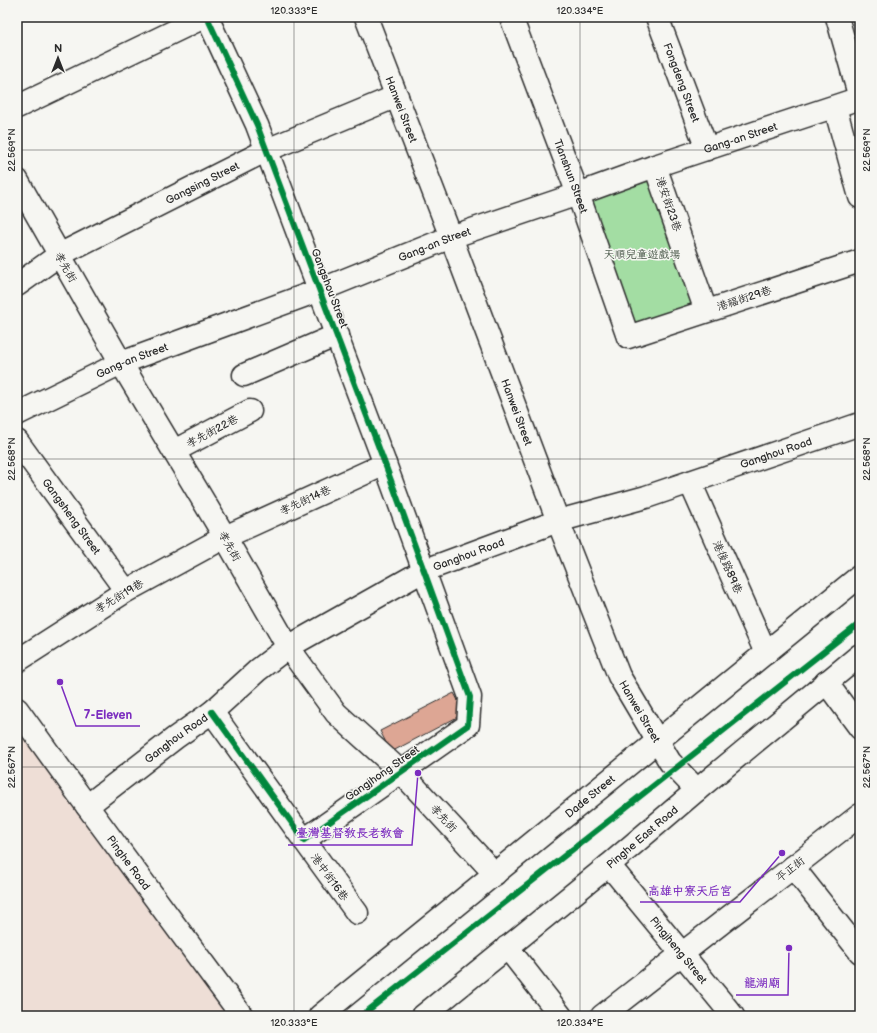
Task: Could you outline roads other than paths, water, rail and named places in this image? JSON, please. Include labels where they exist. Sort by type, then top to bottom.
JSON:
[{"type":"street","points":[[17,106],[206,17]]},
{"type":"street","name":"Gangshou Street","points":[[206,17],[257,125],[267,150],[385,464],[423,571]]},
{"type":"street","name":"Hanwei Street","points":[[366,17],[558,521],[619,676],[670,762],[697,790]]},
{"type":"street","name":"Tianshun Street","points":[[511,17],[578,194],[628,337]]},
{"type":"street","name":"Fongdeng Street","points":[[657,17],[707,149]]},
{"type":"street","points":[[837,17],[860,98]]},
{"type":"street","name":"Gangsing Street","points":[[17,286],[59,255],[267,150],[397,96]]},
{"type":"street","name":"Gang-an Street","points":[[17,414],[121,363],[320,290],[451,237],[655,166],[860,98]]},
{"type":"street","points":[[835,107],[860,197]]},
{"type":"street","name":"港安街23巷","points":[[655,166],[706,311]]},
{"type":"street","name":"孝先街","points":[[17,180],[121,363],[225,537],[288,647],[336,713],[402,772],[495,874]]},
{"type":"street","name":"港福街29巷","points":[[628,337],[860,261]]},
{"type":"street","points":[[244,375],[337,335]]},
{"type":"street","name":"孝先街22巷","points":[[174,452],[250,411]]},
{"type":"street","name":"Ganghou Road","points":[[86,806],[175,738],[212,712],[258,670],[288,647],[423,571],[558,521],[646,497],[860,424]]},
{"type":"street","name":"Gangsheng Street","points":[[17,441],[126,591]]},
{"type":"street","name":"孝先街14巷","points":[[225,537],[385,464]]},
{"type":"street","name":"港後路89巷","points":[[690,482],[766,653]]},
{"type":"street","name":"孝先街19巷","points":[[17,661],[126,591],[225,537]]},
{"type":"street","name":"Gangjhong Street","points":[[304,840],[468,725],[470,697],[423,571]]},
{"type":"street","name":"Dade Street","points":[[320,1016],[860,576]]},
{"type":"street","name":"Pinghe East Road","points":[[423,1016],[609,866],[697,790],[860,655]]},
{"type":"street","points":[[826,682],[860,728]]},
{"type":"street","name":"Pinghe Road","points":[[17,709],[86,806],[242,1016]]},
{"type":"street","points":[[212,712],[304,840]]},
{"type":"street","name":"平正街","points":[[602,1016],[860,815]]},
{"type":"street","name":"港中街16巷","points":[[304,840],[357,913]]},
{"type":"street","name":"Pingjheng Street","points":[[609,866],[733,1016]]},
{"type":"street","points":[[793,867],[860,952]]},
{"type":"street","points":[[507,947],[561,1016]]},
{"type":"place","name":"7-Eleven","points":[[60,682]]},
{"type":"place","name":"臺灣基督教長老教會","points":[[418,773]]},
{"type":"place","name":"高雄中寮天后宮","points":[[782,853]]},
{"type":"place","name":"龍湖廟","points":[[789,948]]},
{"type":"park label","name":"天順兒童遊戲場","points":[[642,254]]}]
